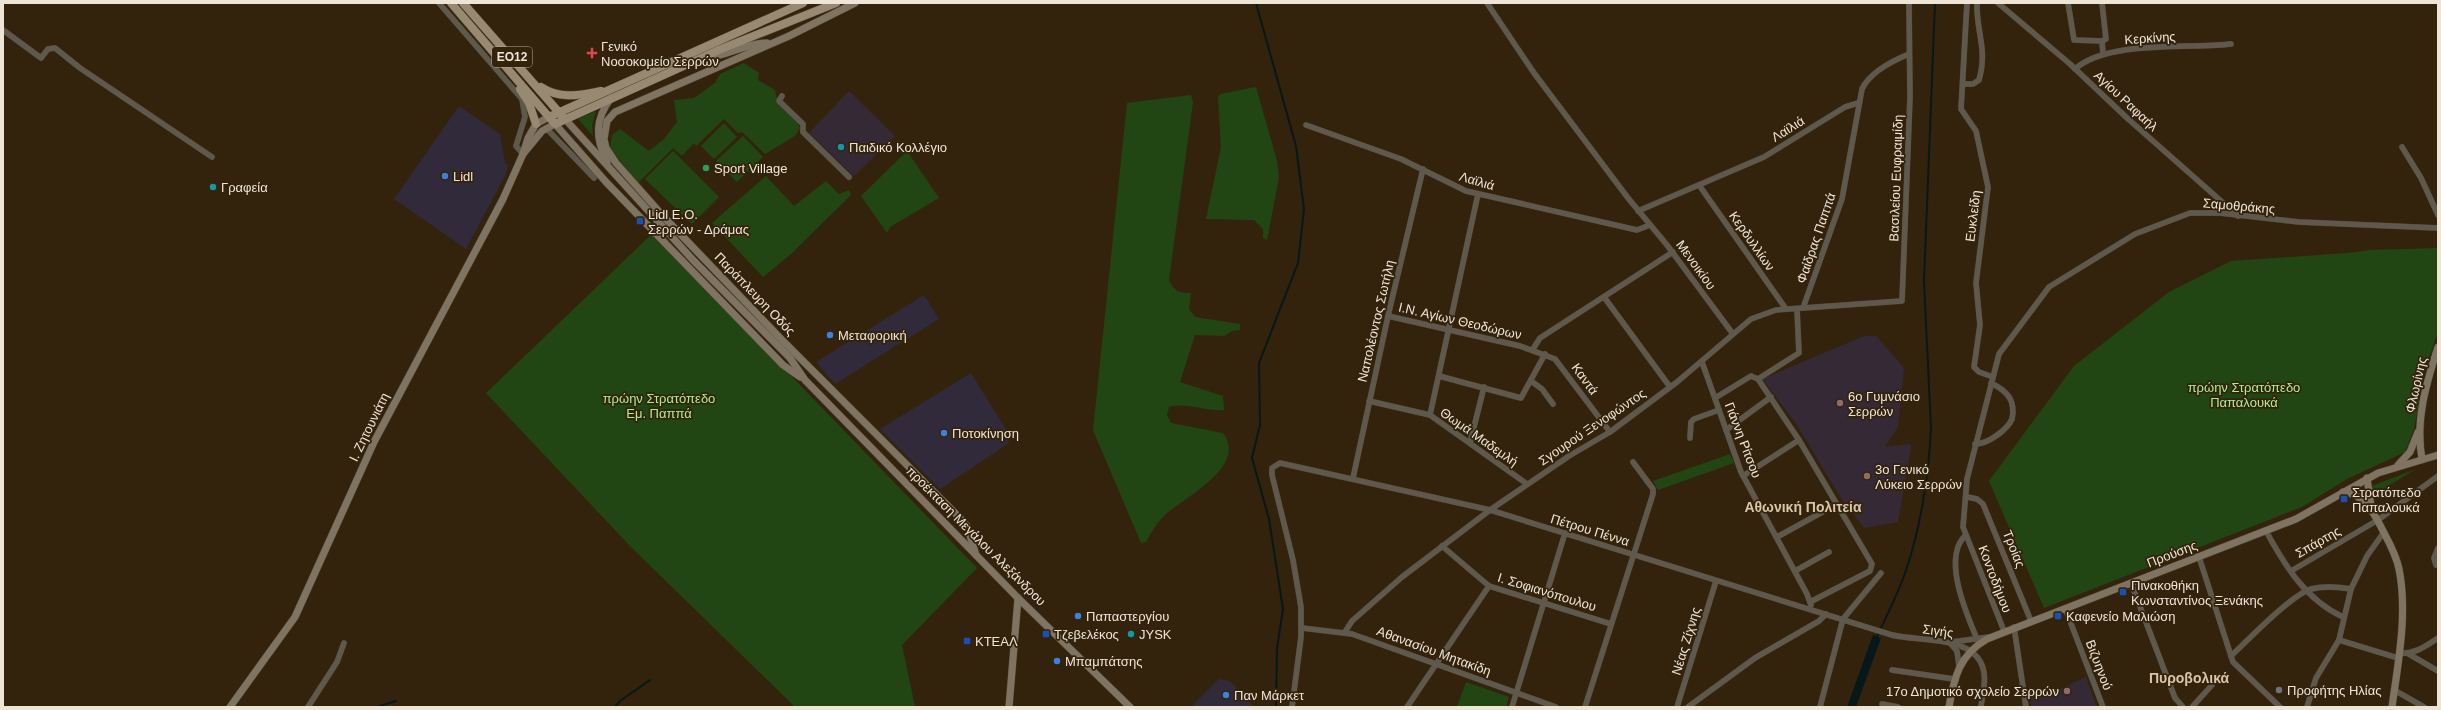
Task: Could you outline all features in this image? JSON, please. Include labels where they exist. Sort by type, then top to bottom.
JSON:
[{"type":"main road","name":"ΕΟ12","points":[[451,3],[555,124]]},
{"type":"main road","name":"ΕΟ12","points":[[463,3],[527,74],[562,116]]},
{"type":"main road","points":[[524,154],[546,128],[555,124],[562,116],[617,87],[760,21],[803,3]]},
{"type":"main road","points":[[524,154],[525,144],[536,124],[549,117],[562,116],[611,98],[774,27],[836,3]]},
{"type":"main road","name":"Παράπλευρη Οδός","points":[[855,3],[771,43],[615,112],[607,121],[604,139],[611,156],[638,188],[782,340],[963,522],[972,536],[976,555]]},
{"type":"main road","points":[[769,17],[774,27]]},
{"type":"main road","points":[[760,21],[765,31]]},
{"type":"main road","points":[[702,58],[714,57],[754,44],[771,43]]},
{"type":"main road","points":[[527,74],[548,91],[562,96],[584,95],[617,87]]},
{"type":"main road","points":[[517,79],[531,107],[533,119],[536,124]]},
{"type":"main road","points":[[611,98],[602,112],[597,128],[602,152],[614,174]]},
{"type":"main road","name":"προέκταση Μεγάλου Αλεξάνδρου","points":[[562,116],[614,174],[790,358],[805,380],[1018,598],[1130,707]]},
{"type":"main road","name":"προέκταση Μεγάλου Αλεξάνδρου","points":[[555,124],[606,182],[783,365],[805,380]]},
{"type":"main road","name":"Ι. Ζητουνιάτη","points":[[230,707],[295,617],[374,442],[497,210],[524,154]]},
{"type":"main road","points":[[746,313],[782,340]]},
{"type":"main road","name":"Φλωρίνης","points":[[2396,466],[2410,452],[2419,429],[2427,384],[2438,347]]},
{"type":"main road","name":"Φλωρίνης","points":[[2419,429],[2422,460]]},
{"type":"main road","name":"Προύσης","points":[[1949,707],[1954,679],[1959,666],[1969,652],[1992,637],[2014,627],[2266,531],[2309,512],[2367,478],[2396,466],[2438,455]]},
{"type":"main road","points":[[2367,478],[2368,496],[2373,512]]},
{"type":"main road","points":[[2343,492],[2358,496],[2373,512],[2394,554],[2400,575],[2399,656],[2392,707]]},
{"type":"main road","points":[[1009,707],[1018,598]]},
{"type":"street","points":[[439,3],[515,89],[524,105],[525,117],[516,141],[517,148],[524,154]]},
{"type":"street","name":"Μενοικίου","points":[[1487,3],[1534,73],[1638,211],[1673,252],[1733,334]]},
{"type":"street","name":"Βασιλείου Ευφραιμίδη","points":[[1901,302],[1904,297],[1909,3]]},
{"type":"street","name":"Ευκλείδη","points":[[1967,3],[1962,110],[1976,131],[1988,183],[1976,283],[1980,325],[1974,367],[1992,380]]},
{"type":"street","points":[[1963,84],[1973,84],[1979,80],[1982,68],[1983,49],[1976,16],[1977,3]]},
{"type":"street","name":"Αγίου Ραφαήλ","points":[[1998,3],[2076,69],[2127,118],[2238,216]]},
{"type":"street","points":[[2068,3],[2074,40],[2102,41],[2106,39],[2102,3]]},
{"type":"street","points":[[3,30],[41,58],[48,49],[55,48],[80,68],[212,157]]},
{"type":"street","points":[[2102,41],[2102,54]]},
{"type":"street","name":"Κερκίνης","points":[[2076,69],[2088,59],[2102,54],[2147,48],[2231,44]]},
{"type":"street","points":[[1858,103],[1862,89],[1870,78],[1888,65],[1909,54]]},
{"type":"street","points":[[782,96],[780,101],[803,124],[804,133],[849,177]]},
{"type":"street","name":"Λαϊλιά","points":[[1638,211],[1764,157],[1845,107],[1858,103]]},
{"type":"street","name":"Φαίδρας Παππά","points":[[1800,308],[1842,200],[1858,103]]},
{"type":"street","points":[[525,117],[529,122],[536,124]]},
{"type":"street","name":"Λαϊλιά","points":[[1306,124],[1423,169],[1458,188],[1478,194],[1637,230],[1650,224]]},
{"type":"street","points":[[546,128],[594,178]]},
{"type":"street","points":[[2402,147],[2421,178],[2438,215]]},
{"type":"street","name":"Ναπολέοντος Σωτήλη","points":[[1353,478],[1388,316],[1423,169]]},
{"type":"street","name":"Κερδυλλίων","points":[[1699,185],[1786,309]]},
{"type":"street","points":[[1430,415],[1478,194]]},
{"type":"street","points":[[2220,213],[2224,204]]},
{"type":"street","name":"Σαμοθράκης","points":[[1992,380],[2004,346],[2045,292],[2055,283],[2140,232],[2190,213],[2220,213],[2292,221],[2438,228]]},
{"type":"street","name":"Ι.Ν. Αγίων Θεοδώρων","points":[[1388,316],[1533,350],[1540,338],[1673,252]]},
{"type":"street","points":[[1604,297],[1670,387]]},
{"type":"street","name":"Σγουρού Ξενοφώντος","points":[[1345,632],[1352,621],[1395,583],[1442,546],[1527,484],[1610,432],[1702,362],[1733,334],[1759,315],[1770,311],[1786,309],[1901,302]]},
{"type":"street","points":[[1758,380],[1799,353],[1800,308]]},
{"type":"street","name":"Καντά","points":[[1533,350],[1545,354],[1559,362],[1610,432]]},
{"type":"street","points":[[1439,376],[1521,398],[1545,354]]},
{"type":"street","name":"Γιάννη Ρίτσου","points":[[1702,362],[1743,476],[1795,571],[1810,602],[1811,609]]},
{"type":"street","points":[[1715,398],[1751,376],[1758,380],[1800,440],[1872,564],[1872,570],[1866,574],[1810,602]]},
{"type":"street","points":[[1976,444],[1983,443],[1997,435],[2012,418],[2012,400],[1992,380],[1968,473],[1967,497],[1963,522],[1966,535],[1959,549],[1956,578],[1959,593],[1977,639]]},
{"type":"street","points":[[1531,381],[1542,389],[1552,404]]},
{"type":"street","points":[[1470,444],[1484,387]]},
{"type":"street","points":[[1726,430],[1771,397]]},
{"type":"street","name":"Θωμά Μαδεμλή","points":[[1369,401],[1430,415],[1527,484]]},
{"type":"street","points":[[1690,438],[1691,422],[1694,419],[1719,410]]},
{"type":"street","points":[[1743,476],[1800,440]]},
{"type":"street","points":[[1585,707],[1653,491],[1633,462]]},
{"type":"street","name":"Πέτρου Πέννα","points":[[1302,628],[1301,607],[1293,560],[1271,472],[1275,465],[1283,463],[1490,510],[1902,638]]},
{"type":"street","name":"Σπάρτης","points":[[2291,571],[2378,520],[2438,476]]},
{"type":"street","name":"Τροίας","points":[[1967,497],[1978,499],[1983,504],[2031,621]]},
{"type":"street","points":[[1776,537],[1837,504]]},
{"type":"street","name":"Σπάρτης","points":[[2266,531],[2291,571],[2306,591],[2318,604],[2343,617]]},
{"type":"street","points":[[2306,707],[2317,676],[2339,640],[2343,617],[2351,589],[2367,556],[2384,532]]},
{"type":"street","points":[[1512,707],[1565,533]]},
{"type":"street","name":"Κοντοδήμου","points":[[1966,535],[2004,631]]},
{"type":"street","name":"Ι. Σοφιανόπουλου","points":[[1442,546],[1489,586],[1611,624]]},
{"type":"street","points":[[2437,566],[2435,557],[2438,548]]},
{"type":"street","points":[[1795,571],[1829,552]]},
{"type":"street","points":[[2199,557],[2231,656],[2238,668],[2280,707]]},
{"type":"street","points":[[1820,707],[1843,619],[1881,573]]},
{"type":"street","name":"Νέας Ζίχνης","points":[[1678,707],[1716,581]]},
{"type":"street","points":[[2131,583],[2175,698],[2183,707]]},
{"type":"street","points":[[1407,707],[1489,586]]},
{"type":"street","points":[[2231,656],[2282,609],[2306,591],[2319,588],[2351,589]]},
{"type":"street","name":"Βιζυηνού","points":[[2065,608],[2103,707]]},
{"type":"street","points":[[1688,707],[1746,664],[1819,621],[1826,614]]},
{"type":"street","points":[[2014,627],[2026,707]]},
{"type":"street","points":[[1292,707],[1302,628]]},
{"type":"street","name":"Αθανασίου Μητακίδη","points":[[1302,628],[1345,632],[1556,707]]},
{"type":"street","points":[[1951,642],[1992,637]]},
{"type":"street","name":"Σιγής","points":[[1902,638],[1951,642],[1969,652],[1981,664],[1984,673],[1981,707]]},
{"type":"street","points":[[2339,640],[2399,656],[2423,648],[2438,638]]},
{"type":"street","points":[[1943,641],[1957,650],[1959,666]]},
{"type":"street","points":[[308,707],[338,662],[343,650],[344,642]]},
{"type":"street","points":[[2407,654],[2438,671]]},
{"type":"street","points":[[1892,670],[1954,679]]},
{"type":"street","points":[[2192,707],[2212,685]]},
{"type":"street","points":[[2394,690],[2424,707]]},
{"type":"street","points":[[1882,704],[1898,707]]},
{"type":"shaded area","points":[[849,91],[895,136],[854,176],[809,133]]},
{"type":"shaded area","points":[[459,106],[500,134],[505,163],[508,165],[506,174],[466,249],[394,199]]},
{"type":"shaded area","points":[[924,295],[939,319],[835,384],[816,362]]},
{"type":"shaded area","name":"6ο Γυμνάσιο Σερρών","points":[[1864,336],[1876,336],[1904,368],[1898,427],[1885,447],[1910,444],[1911,447],[1898,522],[1864,528],[1841,498],[1795,422],[1762,379]]},
{"type":"shaded area","points":[[971,373],[1005,428],[1009,443],[940,489],[880,429]]},
{"type":"shaded area","points":[[1873,635],[1881,638],[1856,707],[1847,707]]},
{"type":"shaded area","name":"17ο Δημοτικό σχολείο Σερρών","points":[[2086,677],[2097,707],[2031,707],[2029,693],[2058,690]]},
{"type":"shaded area","points":[[1219,679],[1230,681],[1254,707],[1191,707]]},
{"type":"green space","points":[[744,63],[759,73],[758,80],[775,90],[779,102],[794,118],[800,128],[795,136],[765,154],[742,132],[738,133],[724,119],[696,146],[694,143],[682,156],[673,148],[638,183],[610,148],[612,135],[620,129],[649,151],[664,139],[677,122],[674,100],[694,98],[715,83],[720,74]]},
{"type":"green space","points":[[1256,87],[1277,161],[1279,177],[1267,240],[1263,238],[1263,229],[1254,220],[1206,219],[1221,147],[1218,98],[1220,94]]},
{"type":"green space","points":[[1191,95],[1193,102],[1169,280],[1177,291],[1191,293],[1189,309],[1195,317],[1240,324],[1240,330],[1232,331],[1224,336],[1195,335],[1180,382],[1223,396],[1224,410],[1176,406],[1169,407],[1167,415],[1171,423],[1223,433],[1229,445],[1227,457],[1221,468],[1211,479],[1166,514],[1157,523],[1146,542],[1141,543],[1093,430],[1127,103]]},
{"type":"green space","points":[[596,111],[592,125],[593,136],[578,119]]},
{"type":"green space","points":[[724,123],[737,137],[714,159],[701,146]]},
{"type":"green space","points":[[743,136],[763,157],[737,182],[716,161]]},
{"type":"green space","points":[[673,151],[719,197],[692,224],[645,179]]},
{"type":"green space","points":[[907,151],[939,198],[890,227],[887,233],[861,196]]},
{"type":"green space","points":[[766,176],[794,206],[826,181],[839,194],[849,190],[851,195],[791,254],[763,277],[712,223]]},
{"type":"green space","name":"πρώην Στρατόπεδο Εμ. Παππά","points":[[653,233],[977,568],[902,645],[915,707],[795,707],[630,546],[486,393]]},
{"type":"green space","name":"πρώην Στρατόπεδο Παπαλουκά","points":[[2438,248],[2438,331],[2424,373],[2414,429],[2405,452],[2347,479],[2302,507],[2044,608],[1989,481],[2074,366],[2169,292],[2231,261],[2348,253],[2370,250]]},
{"type":"green space","points":[[1730,454],[1734,463],[1658,490],[1653,481]]},
{"type":"green space","points":[[2416,469],[2372,496],[2372,486]]},
{"type":"green space","points":[[1466,682],[1509,697],[1506,707],[1457,707]]},
{"type":"waterway","points":[[1256,3],[1296,146],[1304,209],[1298,263],[1259,363],[1260,425],[1252,458],[1269,519],[1283,609],[1277,648],[1276,707]]},
{"type":"waterway","points":[[1876,638],[1898,592],[1910,559],[1923,503],[1930,446],[1931,428],[1924,281],[1935,3]]},
{"type":"waterway","points":[[615,707],[620,701],[650,680]]},
{"type":"waterway","points":[[377,707],[396,701]]},
{"type":"place","name":"Γενικό Νοσοκομείο Σερρών","points":[[592,53]]},
{"type":"place","name":"Παιδικό Κολλέγιο","points":[[841,147]]},
{"type":"place","name":"Sport Village","points":[[706,168]]},
{"type":"place","name":"Lidl","points":[[445,176]]},
{"type":"place","name":"Γραφεία","points":[[213,187]]},
{"type":"place","name":"Lidl Ε.Ο. Σερρών - Δράμας","points":[[640,221]]},
{"type":"place","name":"Μεταφορική","points":[[830,335]]},
{"type":"place","name":"6ο Γυμνάσιο Σερρών","points":[[1840,403]]},
{"type":"place","name":"Ποτοκίνηση","points":[[944,433]]},
{"type":"place","name":"3ο Γενικό Λύκειο Σερρών","points":[[1867,476]]},
{"type":"place","name":"Στρατόπεδο Παπαλουκά","points":[[2344,499]]},
{"type":"place","name":"Πινακοθήκη Κωνσταντίνος Ξενάκης","points":[[2123,592]]},
{"type":"place","name":"Παπαστεργίου","points":[[1078,616]]},
{"type":"place","name":"Καφενείο Μαλιώση","points":[[2058,616]]},
{"type":"place","name":"Τζεβελέκος","points":[[1046,634]]},
{"type":"place","name":"JYSK","points":[[1131,634]]},
{"type":"place","name":"ΚΤΕΑΛ","points":[[967,641]]},
{"type":"place","name":"Μπαμπάτσης","points":[[1057,661]]},
{"type":"place","name":"Προφήτης Ηλίας","points":[[2279,690]]},
{"type":"place","name":"17ο Δημοτικό σχολείο Σερρών","points":[[2067,691]]},
{"type":"place","name":"Παν Μάρκετ","points":[[1226,695]]},
{"type":"district","name":"Αθωνική Πολιτεία","points":[[1803,507]]},
{"type":"district","name":"Πυροβολικά","points":[[2189,678]]}]
